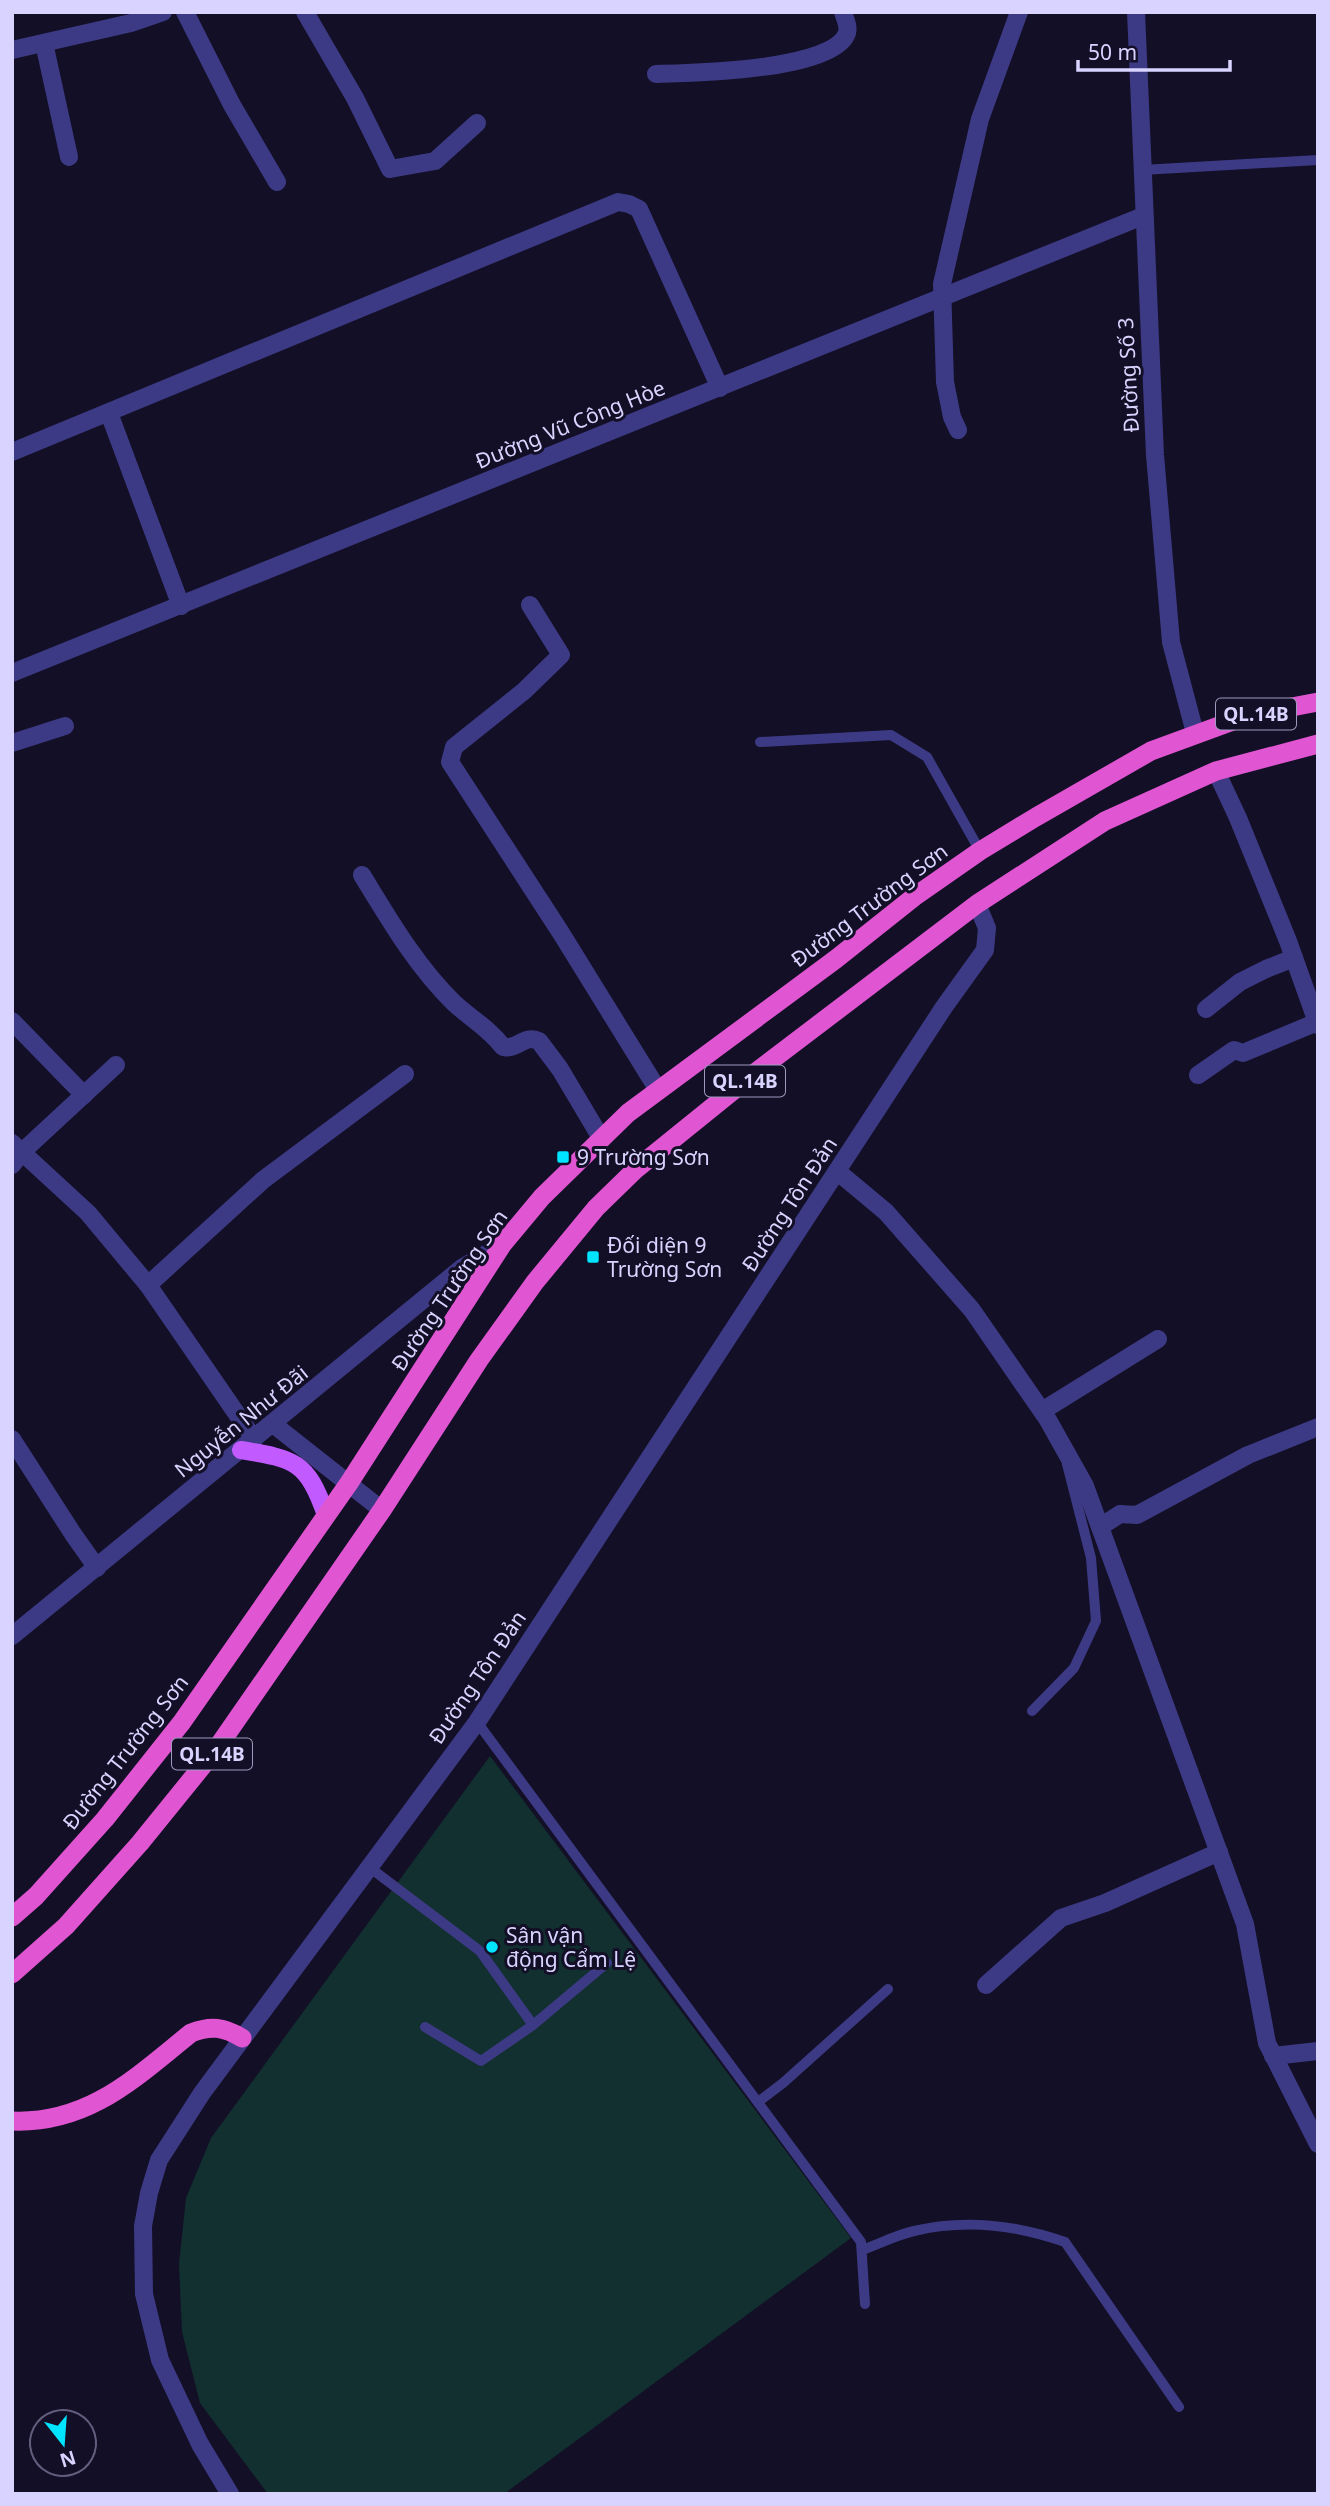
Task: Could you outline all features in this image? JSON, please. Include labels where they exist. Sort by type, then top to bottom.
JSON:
[{"type":"highway","name":"Đường Trường Sơn","points":[[12,1917],[36,1896],[105,1819],[182,1722],[349,1483],[502,1245],[542,1197],[601,1138],[658,1090],[836,959],[914,897],[980,851],[1151,751],[1249,715],[1318,702]]},
{"type":"highway","name":"QL.14B","points":[[12,1974],[66,1926],[140,1843],[208,1758],[382,1510],[479,1360],[535,1282],[596,1208],[636,1169],[756,1072],[977,904],[1105,821],[1216,771],[1318,744]]},
{"type":"highway","points":[[12,2120],[26,2121],[56,2116],[84,2108],[117,2092],[191,2033],[203,2028],[228,2029],[242,2038]]},
{"type":"main road","points":[[248,1445],[297,1464],[315,1486],[326,1515]]},
{"type":"street","points":[[12,50],[131,23],[163,12]]},
{"type":"street","points":[[185,12],[232,105],[278,182]]},
{"type":"street","points":[[305,12],[355,98],[390,169],[435,161],[477,122]]},
{"type":"street","points":[[656,74],[754,69],[824,51],[842,40],[846,34],[847,23],[843,12]]},
{"type":"street","points":[[958,430],[952,417],[945,382],[941,298],[952,232],[980,119],[1019,12]]},
{"type":"street","name":"Đường Số 3","points":[[1136,12],[1155,454],[1171,642],[1195,733]]},
{"type":"street","points":[[44,43],[69,157]]},
{"type":"street","points":[[12,453],[618,202],[639,209],[720,388]]},
{"type":"street","name":"Đường Vũ Công Hòe","points":[[12,673],[1143,216]]},
{"type":"street","points":[[109,413],[181,606]]},
{"type":"street","points":[[530,605],[561,655],[524,691],[454,747],[450,762],[561,933],[658,1090]]},
{"type":"street","points":[[12,743],[65,726]]},
{"type":"street","points":[[1198,1075],[1234,1050],[1243,1053],[1316,1024],[1294,958],[1238,818],[1216,771]]},
{"type":"street","points":[[362,875],[398,933],[454,1003],[491,1032],[503,1047],[513,1047],[528,1039],[539,1041],[560,1069],[601,1138]]},
{"type":"street","name":"Đường Tôn Đản","points":[[230,2494],[200,2444],[160,2360],[144,2294],[143,2227],[159,2160],[202,2093],[477,1722],[944,1007],[985,950],[987,928],[977,904]]},
{"type":"street","points":[[1206,1009],[1240,982],[1294,958]]},
{"type":"street","points":[[12,1021],[84,1095]]},
{"type":"street","points":[[116,1065],[16,1154],[88,1213],[148,1285],[248,1445]]},
{"type":"street","points":[[148,1285],[262,1180],[405,1074]]},
{"type":"street","points":[[838,1172],[886,1212],[972,1310],[1042,1411],[1085,1486],[1245,1924],[1267,2043],[1318,2144]]},
{"type":"street","name":"Nguyễn Như Đãi","points":[[12,1636],[463,1267],[502,1245]]},
{"type":"street","points":[[1042,1411],[1158,1339]]},
{"type":"street","points":[[273,1424],[382,1510]]},
{"type":"street","points":[[1100,1527],[1121,1514],[1137,1514],[1248,1455],[1318,1427]]},
{"type":"street","points":[[12,1439],[97,1568]]},
{"type":"street","points":[[986,1985],[1061,1918],[1105,1903],[1219,1852]]},
{"type":"street","points":[[1273,2056],[1318,2051]]},
{"type":"lane","points":[[1142,170],[1318,160]]},
{"type":"lane","points":[[760,741],[891,735],[927,757],[980,851]]},
{"type":"lane","points":[[1032,1710],[1074,1668],[1096,1621],[1091,1558],[1064,1448]]},
{"type":"lane","points":[[477,1722],[861,2242],[865,2304]]},
{"type":"lane","points":[[369,1867],[480,1951],[533,2025]]},
{"type":"lane","points":[[425,2027],[481,2061],[533,2025],[607,1963]]},
{"type":"lane","points":[[758,2102],[888,1989]]},
{"type":"lane","points":[[862,2250],[914,2231],[957,2226],[1004,2226],[1034,2231],[1065,2242],[1179,2407]]},
{"type":"green space","name":"Sân vận động Cẩm Lệ","points":[[490,1756],[851,2238],[504,2494],[268,2494],[200,2403],[182,2332],[179,2264],[186,2198],[211,2138]]},
{"type":"place","name":"9 Trường Sơn","points":[[563,1157]]},
{"type":"place","name":"Đối diện 9 Trường Sơn","points":[[593,1257]]},
{"type":"place","name":"Sân vận động Cẩm Lệ","points":[[492,1947]]}]
